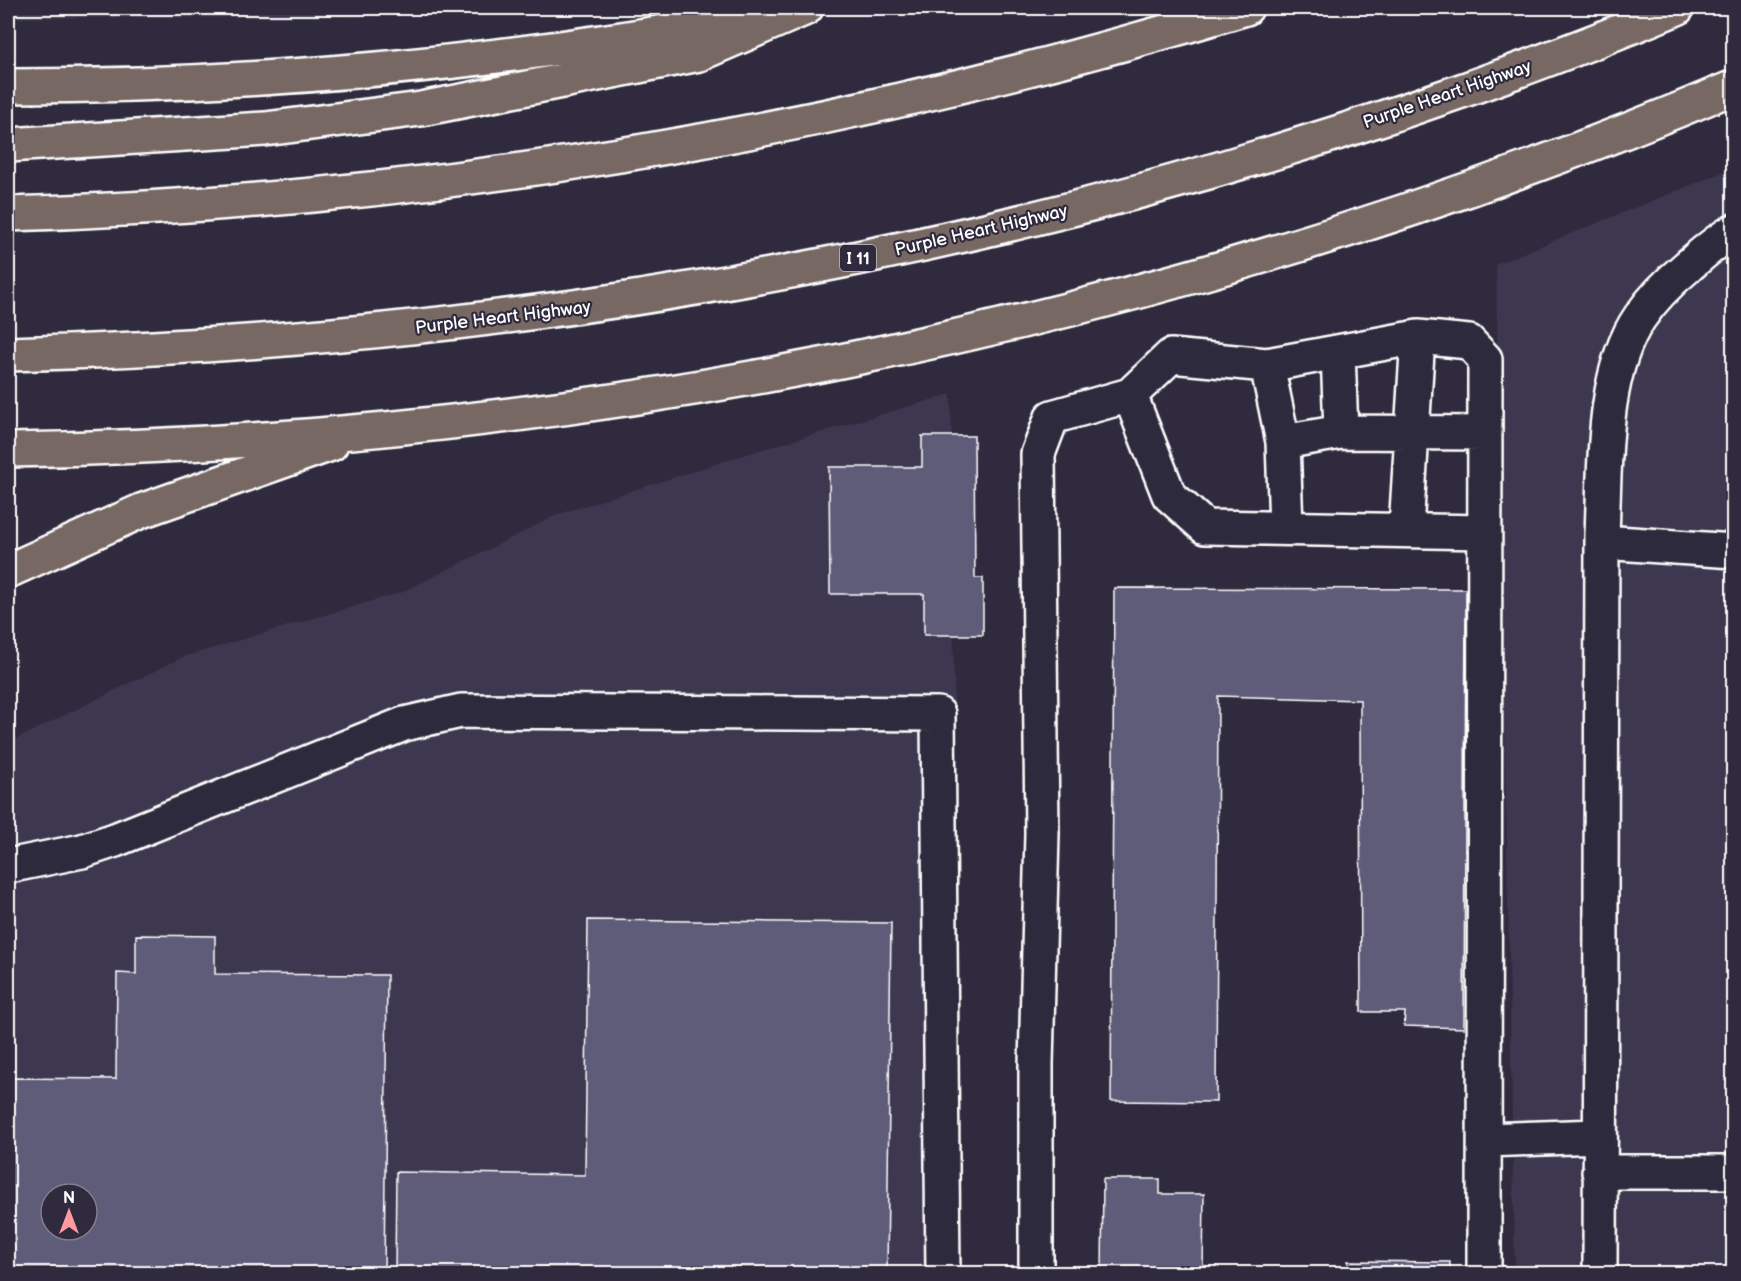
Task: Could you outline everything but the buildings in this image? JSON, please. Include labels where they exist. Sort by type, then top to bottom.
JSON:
[{"type":"highway","points":[[8,86],[211,81],[392,68],[601,42],[799,8]]},
{"type":"highway","points":[[8,146],[265,129],[452,104],[699,54],[806,8]]},
{"type":"highway","points":[[8,214],[182,207],[362,191],[522,171],[660,150],[828,117],[956,88],[1131,42],[1246,8]]},
{"type":"highway","name":"Purple Heart Highway","points":[[8,354],[175,348],[385,332],[649,297],[808,269],[1047,216],[1242,162],[1472,86],[1677,8]]},
{"type":"highway","points":[[8,450],[227,440],[378,428],[560,408],[733,380],[926,342],[1095,302],[1269,254],[1404,211],[1566,154],[1734,87]]},
{"type":"highway","points":[[8,571],[141,511],[378,428]]},
{"type":"street","points":[[1600,1274],[1599,1136],[1604,800],[1602,542],[1607,435],[1618,371],[1639,319],[1667,285],[1715,242],[1734,231]]},
{"type":"street","points":[[1406,530],[1418,337]]},
{"type":"street","points":[[1036,1274],[1036,1064],[1042,834],[1038,454],[1052,417],[1130,395],[1171,356],[1267,365],[1418,337],[1469,342],[1485,359],[1484,1274]]},
{"type":"street","points":[[1338,352],[1341,432]]},
{"type":"street","points":[[1267,365],[1283,442],[1286,527]]},
{"type":"street","points":[[1130,395],[1169,495],[1204,527],[1484,532]]},
{"type":"street","points":[[1283,442],[1341,432],[1484,433]]},
{"type":"street","points":[[1602,542],[1734,551]]},
{"type":"street","points":[[8,866],[82,851],[116,840],[404,724],[461,711],[938,714],[943,1274]]},
{"type":"street","points":[[1485,1140],[1599,1136]]},
{"type":"street","points":[[1599,1172],[1734,1172]]},
{"type":"shaded area","points":[[8,8],[424,8],[355,17],[8,18]]},
{"type":"shaded area","points":[[1733,168],[1733,1273],[1515,1273],[1496,264]]},
{"type":"shaded area","points":[[951,394],[960,1273],[8,1274],[8,743],[183,657],[403,592],[559,514],[753,452]]}]
